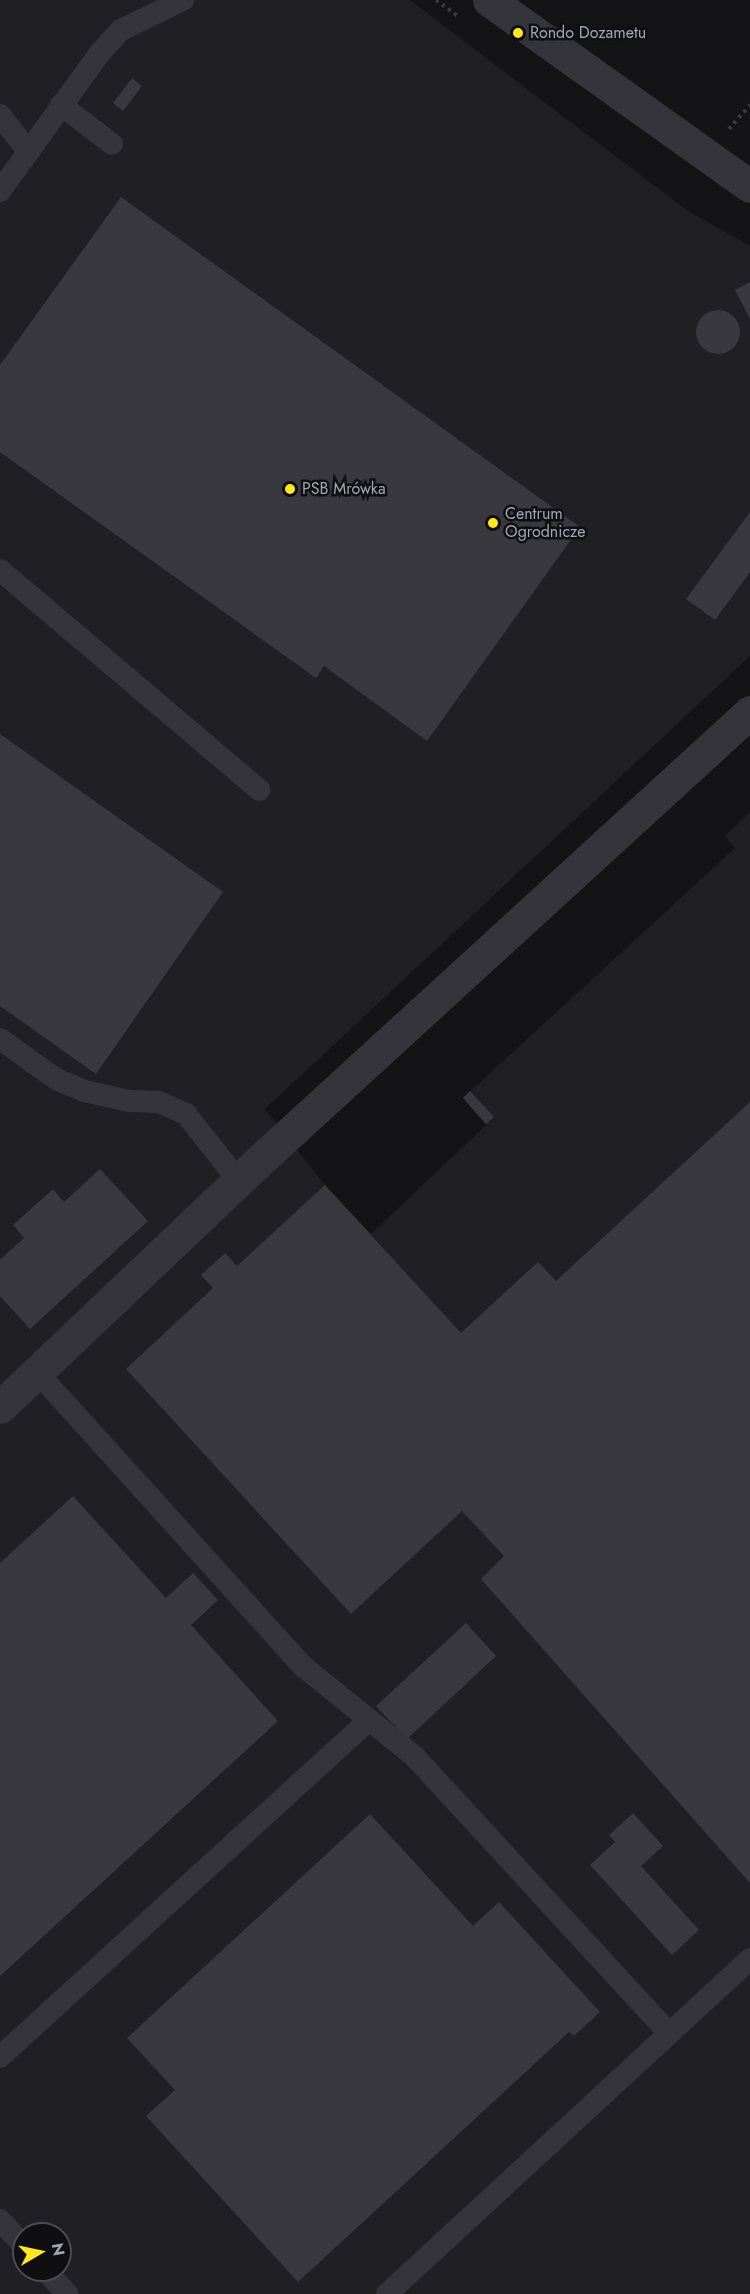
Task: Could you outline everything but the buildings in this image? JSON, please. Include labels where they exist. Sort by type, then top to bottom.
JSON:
[{"type":"street","points":[[489,0],[750,186]]},
{"type":"street","points":[[0,1407],[238,1180],[750,712]]},
{"type":"lane","points":[[0,191],[61,105],[121,30],[183,0]]},
{"type":"lane","points":[[61,105],[112,144]]},
{"type":"lane","points":[[0,115],[28,151]]},
{"type":"lane","points":[[0,570],[259,790]]},
{"type":"lane","points":[[0,1039],[56,1079],[84,1091],[129,1101],[159,1102],[186,1114],[238,1180]]},
{"type":"lane","points":[[37,1372],[304,1667],[415,1757],[669,2033]]},
{"type":"lane","points":[[0,2057],[369,1720]]},
{"type":"lane","points":[[387,2294],[750,1959]]},
{"type":"lane","points":[[0,2220],[12,2233]]},
{"type":"lane","points":[[56,2282],[67,2294]]},
{"type":"shaded area","points":[[0,0],[410,0],[688,211],[750,246],[750,656],[265,1109],[325,1185],[371,1234],[486,1125],[463,1098],[735,848],[725,836],[750,812],[750,2294],[0,2294]]},
{"type":"place","name":"Rondo Dozametu","points":[[518,33]]},
{"type":"place","name":"PSB Mrówka","points":[[290,489]]},
{"type":"place","name":"Centrum Ogrodnicze","points":[[493,523]]}]
